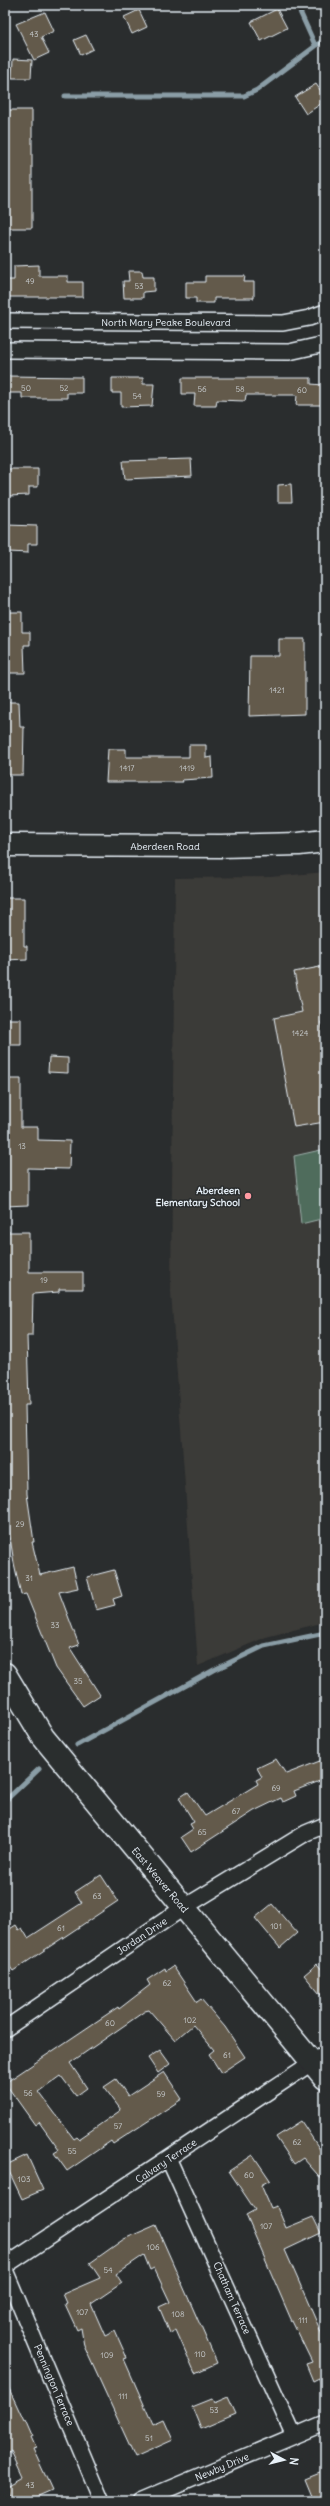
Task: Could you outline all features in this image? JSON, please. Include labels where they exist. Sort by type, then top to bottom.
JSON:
[{"type":"street","name":"North Mary Peake Boulevard","points":[[5,321],[282,323],[310,318],[325,312]]},
{"type":"street","points":[[5,350],[289,352],[325,344]]},
{"type":"street","name":"Aberdeen Road","points":[[5,845],[222,846],[299,844],[325,841]]},
{"type":"street","name":"East Weaver Road","points":[[5,1674],[43,1737],[183,1908],[321,2065]]},
{"type":"street","name":"Jordan Drive","points":[[5,2029],[183,1908],[306,1833],[325,1825]]},
{"type":"street","name":"Calvary Terrace","points":[[5,2268],[169,2160],[321,2065]]},
{"type":"street","name":"Chatham Terrace","points":[[169,2160],[294,2436]]},
{"type":"street","name":"Pennington Terrace","points":[[5,2268],[102,2501]]},
{"type":"street","name":"Newby Drive","points":[[140,2501],[325,2423]]},
{"type":"shaded area","name":"Aberdeen Elementary School","points":[[325,872],[325,1622],[266,1637],[198,1666],[171,1292],[175,878],[270,877]]},
{"type":"green space","points":[[325,1149],[325,1218],[301,1224],[294,1156]]},
{"type":"building","points":[[277,9],[287,28],[261,41],[251,22]]},
{"type":"building","points":[[139,10],[147,27],[132,34],[124,17]]},
{"type":"building","points":[[45,12],[54,31],[41,37],[49,53],[34,60],[16,24]]},
{"type":"building","points":[[86,35],[93,49],[81,55],[74,40]]},
{"type":"building","points":[[13,59],[32,60],[31,78],[12,78]]},
{"type":"building","points":[[316,84],[325,97],[325,101],[306,114],[295,97]]},
{"type":"building","points":[[9,110],[32,110],[32,228],[8,228]]},
{"type":"building","points":[[39,265],[39,276],[68,276],[68,282],[83,282],[83,297],[5,297],[5,280],[14,280],[14,266]]},
{"type":"building","points":[[128,271],[142,271],[143,277],[154,277],[154,291],[143,292],[143,298],[124,298],[123,281],[129,281]]},
{"type":"building","points":[[205,276],[245,276],[244,282],[254,282],[254,298],[214,298],[214,303],[196,303],[196,298],[186,298],[186,282],[205,282]]},
{"type":"building","points":[[7,376],[82,377],[82,393],[67,393],[67,398],[22,398],[22,393],[7,393]]},
{"type":"building","points":[[112,378],[143,378],[143,384],[154,384],[152,406],[121,407],[121,393],[112,393]]},
{"type":"building","points":[[182,378],[311,378],[311,384],[323,385],[323,405],[296,405],[297,395],[246,395],[245,401],[217,400],[216,406],[194,406],[195,394],[182,394]]},
{"type":"building","points":[[191,459],[192,476],[125,479],[123,461]]},
{"type":"building","points":[[6,469],[38,469],[38,487],[29,487],[29,495],[9,496]]},
{"type":"building","points":[[291,484],[292,502],[278,502],[278,485]]},
{"type":"building","points":[[6,525],[37,526],[37,544],[28,544],[28,553],[9,552],[9,544],[5,543]]},
{"type":"building","points":[[5,612],[22,612],[22,632],[30,632],[30,645],[24,645],[25,673],[5,673]]},
{"type":"building","points":[[279,639],[305,639],[305,714],[249,716],[250,656],[279,656]]},
{"type":"building","points":[[5,702],[19,702],[20,727],[24,727],[23,775],[5,775]]},
{"type":"building","points":[[189,745],[206,745],[206,758],[212,757],[213,778],[182,780],[183,782],[106,782],[108,749],[126,749],[126,757],[189,757]]},
{"type":"building","points":[[5,898],[24,898],[24,946],[27,946],[27,959],[5,960]]},
{"type":"building","points":[[325,966],[325,1022],[321,1022],[325,1044],[325,1122],[294,1127],[274,1018],[302,1012],[294,972]]},
{"type":"building","points":[[5,1019],[21,1019],[21,1045],[5,1045]]},
{"type":"building","points":[[49,1057],[68,1058],[68,1073],[48,1072]]},
{"type":"building","points":[[5,1079],[21,1079],[21,1127],[38,1127],[38,1140],[70,1141],[69,1169],[28,1168],[28,1205],[5,1206]]},
{"type":"building","points":[[6,1232],[29,1232],[29,1272],[83,1272],[83,1289],[59,1289],[59,1292],[33,1294],[32,1336],[27,1336],[29,1405],[25,1405],[27,1494],[34,1542],[32,1542],[40,1575],[73,1567],[78,1588],[59,1592],[79,1645],[70,1648],[100,1695],[83,1706],[56,1668],[26,1594],[21,1595],[14,1563],[5,1506]]},
{"type":"building","points":[[114,1570],[122,1596],[113,1599],[115,1605],[96,1610],[87,1577]]},
{"type":"building","points":[[276,1759],[286,1774],[325,1759],[325,1779],[294,1791],[296,1796],[283,1802],[281,1798],[254,1811],[191,1852],[181,1837],[193,1829],[190,1824],[194,1822],[179,1798],[188,1792],[205,1816],[258,1784],[256,1780],[262,1777],[257,1768]]},
{"type":"building","points":[[101,1875],[118,1901],[13,1971],[5,1960],[5,1932],[16,1925],[19,1930],[22,1928],[28,1938],[82,1903],[75,1892]]},
{"type":"building","points":[[272,1904],[297,1933],[280,1948],[255,1918]]},
{"type":"building","points":[[317,1964],[325,1973],[325,2000],[304,1975]]},
{"type":"building","points":[[173,1966],[197,2002],[201,1999],[225,2027],[245,2057],[221,2073],[209,2054],[214,2050],[193,2025],[175,2040],[149,2010],[145,2011],[70,2063],[87,2088],[76,2096],[61,2076],[39,2092],[74,2139],[77,2137],[79,2139],[121,2110],[104,2087],[116,2079],[128,2096],[164,2072],[182,2099],[113,2144],[111,2141],[67,2171],[54,2153],[59,2150],[39,2122],[35,2125],[5,2083],[118,2007],[119,2009],[150,1985],[147,1980],[165,1968],[166,1971]]},
{"type":"building","points":[[160,2050],[170,2064],[158,2073],[148,2058]]},
{"type":"building","points":[[301,2121],[325,2157],[325,2183],[303,2158],[294,2164],[276,2137]]},
{"type":"building","points":[[27,2155],[43,2190],[22,2199],[6,2165]]},
{"type":"building","points":[[253,2155],[270,2180],[261,2185],[271,2208],[277,2206],[286,2228],[313,2217],[321,2233],[285,2250],[325,2341],[325,2393],[319,2378],[313,2381],[306,2364],[312,2362],[290,2317],[246,2215],[255,2210],[229,2171]]},
{"type":"building","points":[[156,2225],[217,2363],[195,2373],[176,2330],[170,2333],[159,2307],[170,2302],[154,2268],[150,2270],[144,2255],[116,2274],[122,2283],[91,2304],[105,2336],[115,2331],[127,2358],[124,2359],[153,2425],[164,2420],[173,2440],[135,2457],[84,2346],[81,2328],[77,2330],[65,2304],[67,2303],[63,2294],[100,2278],[90,2263],[124,2239]]},
{"type":"building","points":[[5,2380],[24,2421],[26,2420],[33,2436],[31,2437],[36,2448],[33,2449],[52,2490],[27,2501],[11,2501],[5,2487],[23,2477],[11,2451],[5,2454]]},
{"type":"building","points":[[228,2397],[236,2414],[201,2429],[192,2407],[212,2399],[214,2403]]},
{"type":"building","points":[[325,2471],[325,2497],[314,2501],[305,2479]]},
{"type":"waterway","points":[[297,5],[315,45]]},
{"type":"waterway","points":[[65,96],[244,96],[257,90],[325,39]]},
{"type":"waterway","points":[[77,1745],[214,1670],[264,1646],[325,1633]]},
{"type":"waterway","points":[[5,1801],[39,1769]]},
{"type":"place","name":"Aberdeen Elementary School","points":[[248,1196]]}]
